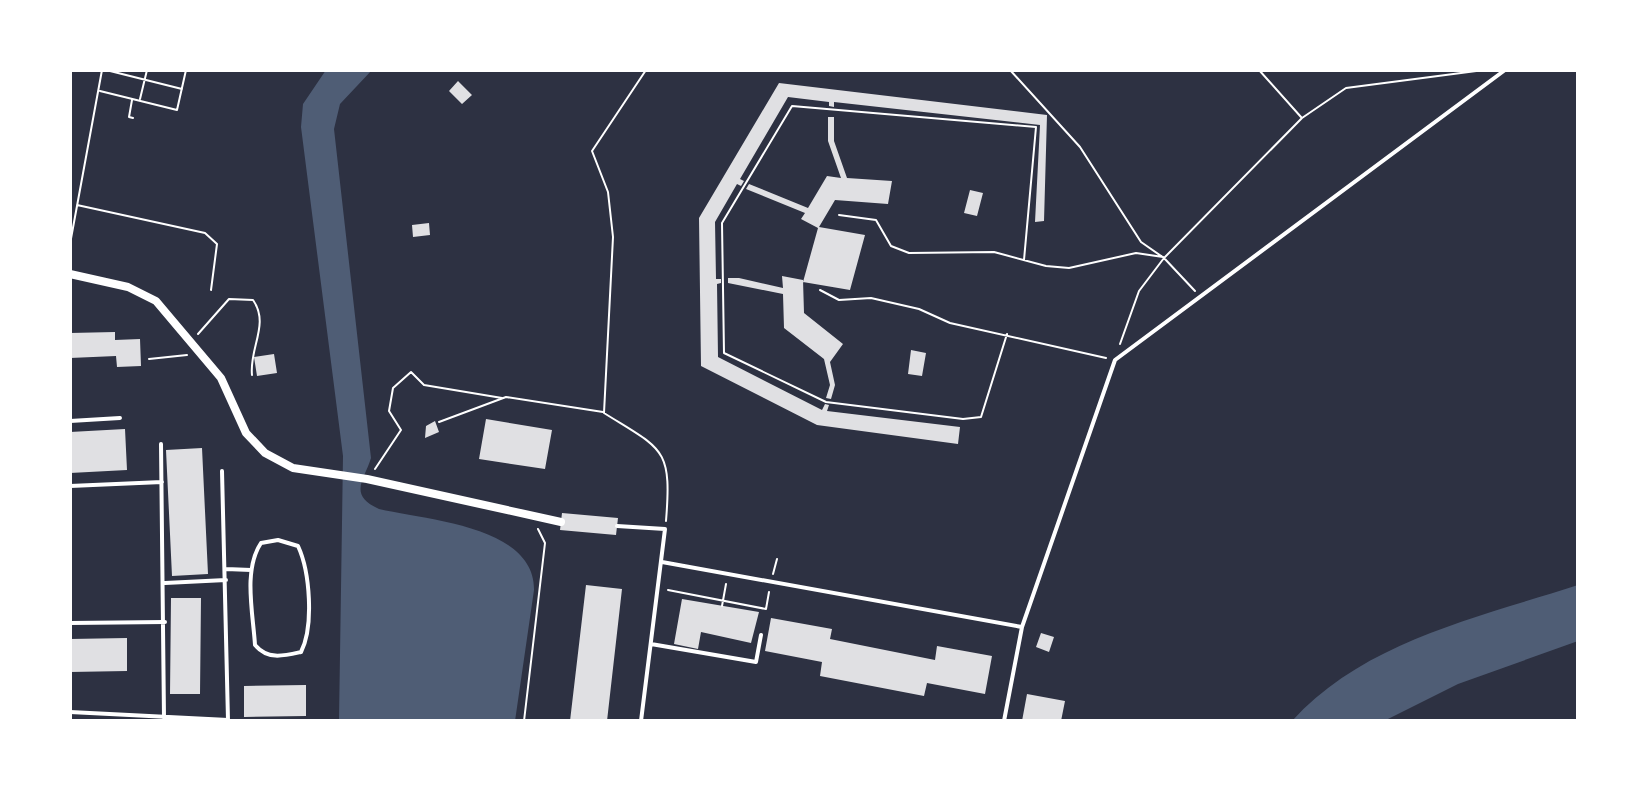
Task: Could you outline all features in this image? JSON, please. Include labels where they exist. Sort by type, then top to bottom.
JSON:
[{"type":"street","points":[[70,274],[128,287],[156,301],[221,378],[246,433],[265,453],[293,468],[367,479],[561,522]]},
{"type":"lane","points":[[1004,721],[1022,627],[1115,360],[1505,70]]},
{"type":"lane","points":[[70,421],[120,418]]},
{"type":"lane","points":[[161,444],[164,718]]},
{"type":"lane","points":[[70,712],[228,721],[222,471]]},
{"type":"lane","points":[[70,486],[162,482]]},
{"type":"lane","points":[[617,526],[665,529],[641,721]]},
{"type":"lane","points":[[278,540],[298,546],[304,558],[308,637],[301,652],[279,657],[262,653],[255,645],[251,570],[253,554],[261,543],[278,540]]},
{"type":"lane","points":[[662,562],[1022,627]]},
{"type":"lane","points":[[226,569],[251,570]]},
{"type":"lane","points":[[164,583],[226,580]]},
{"type":"lane","points":[[70,623],[165,622]]},
{"type":"lane","points":[[651,644],[756,662],[761,635]]},
{"type":"path","points":[[70,244],[104,70],[124,72],[182,89]]},
{"type":"path","points":[[140,101],[147,70]]},
{"type":"path","points":[[99,91],[177,110],[186,70]]},
{"type":"path","points":[[604,413],[613,237],[608,192],[592,151],[646,70]]},
{"type":"path","points":[[1010,70],[1080,147],[1141,242],[1164,258],[1199,297]]},
{"type":"path","points":[[1259,70],[1302,118]]},
{"type":"path","points":[[820,290],[839,300],[871,298],[919,309],[950,323],[1115,360],[1139,291],[1164,258],[1302,118],[1346,88],[1484,70]]},
{"type":"path","points":[[133,99],[129,117],[133,118]]},
{"type":"path","points":[[1007,334],[981,417],[963,419],[826,402],[724,353],[722,223],[792,106],[1036,127],[1024,260]]},
{"type":"path","points":[[70,197],[78,199]]},
{"type":"path","points":[[77,205],[205,233],[217,244],[211,290]]},
{"type":"path","points":[[839,215],[876,220],[891,246],[909,253],[994,252],[1069,268],[1136,253],[1164,258]]},
{"type":"path","points":[[149,359],[193,355],[194,345],[229,299],[253,300],[259,309],[261,325],[250,361],[252,375]]},
{"type":"path","points":[[367,479],[401,430],[389,411],[393,388],[411,372],[424,385],[604,413],[650,442],[664,457],[669,486],[665,529]]},
{"type":"path","points":[[439,422],[502,398]]},
{"type":"path","points":[[524,721],[545,543],[531,515]]},
{"type":"path","points":[[659,588],[766,609],[777,559]]},
{"type":"path","points":[[722,606],[728,574]]},
{"type":"water","points":[[326,70],[372,70],[340,104],[334,129],[371,458],[362,480],[361,492],[369,504],[379,509],[449,523],[498,539],[517,552],[530,569],[534,590],[515,721],[339,721],[343,456],[301,127],[303,104]]},
{"type":"water","points":[[1578,585],[1578,641],[1458,684],[1384,721],[1292,721],[1353,670],[1388,651],[1463,621]]},
{"type":"building","points":[[458,81],[472,95],[462,104],[449,91]]},
{"type":"building","points":[[779,83],[1047,115],[1044,221],[1035,222],[1040,125],[834,102],[834,107],[829,106],[829,102],[788,97],[740,179],[744,181],[741,186],[737,184],[715,222],[716,279],[721,279],[721,283],[717,284],[718,357],[822,410],[825,404],[829,405],[827,411],[960,427],[958,444],[817,425],[701,366],[699,218]]},
{"type":"building","points":[[828,117],[834,117],[834,141],[847,178],[892,181],[888,204],[835,200],[819,227],[865,235],[850,290],[803,282],[818,228],[801,219],[805,213],[746,189],[749,184],[808,208],[827,176],[841,178],[828,141]]},
{"type":"building","points":[[970,190],[983,193],[977,216],[964,213]]},
{"type":"building","points":[[429,223],[430,235],[413,237],[412,225]]},
{"type":"building","points":[[782,276],[803,280],[804,313],[843,344],[830,362],[835,385],[831,399],[826,398],[830,385],[824,359],[784,328],[783,294],[728,283],[728,278],[739,278],[783,288]]},
{"type":"building","points":[[115,332],[115,340],[140,339],[141,366],[117,367],[116,356],[70,358],[70,333]]},
{"type":"building","points":[[911,350],[926,353],[922,376],[908,374]]},
{"type":"building","points":[[274,354],[277,373],[257,376],[254,357]]},
{"type":"building","points":[[486,419],[552,430],[545,469],[479,459]]},
{"type":"building","points":[[435,421],[439,432],[425,438],[426,426]]},
{"type":"building","points":[[125,429],[127,470],[70,473],[70,432]]},
{"type":"building","points":[[202,448],[208,574],[172,576],[166,450]]},
{"type":"building","points":[[562,513],[618,518],[616,535],[560,530]]},
{"type":"building","points":[[586,585],[622,589],[607,721],[570,721]]},
{"type":"building","points":[[171,598],[201,598],[200,694],[170,694]]},
{"type":"building","points":[[682,599],[759,612],[751,643],[701,632],[698,649],[674,644]]},
{"type":"building","points":[[771,618],[832,629],[830,639],[935,660],[937,646],[992,656],[985,694],[927,683],[924,696],[820,676],[822,662],[765,651]]},
{"type":"building","points":[[1041,633],[1054,637],[1049,652],[1036,647]]},
{"type":"building","points":[[127,638],[127,671],[70,672],[70,639]]},
{"type":"building","points":[[306,685],[306,716],[244,717],[244,686]]},
{"type":"building","points":[[1027,694],[1065,701],[1061,721],[1022,721]]}]
